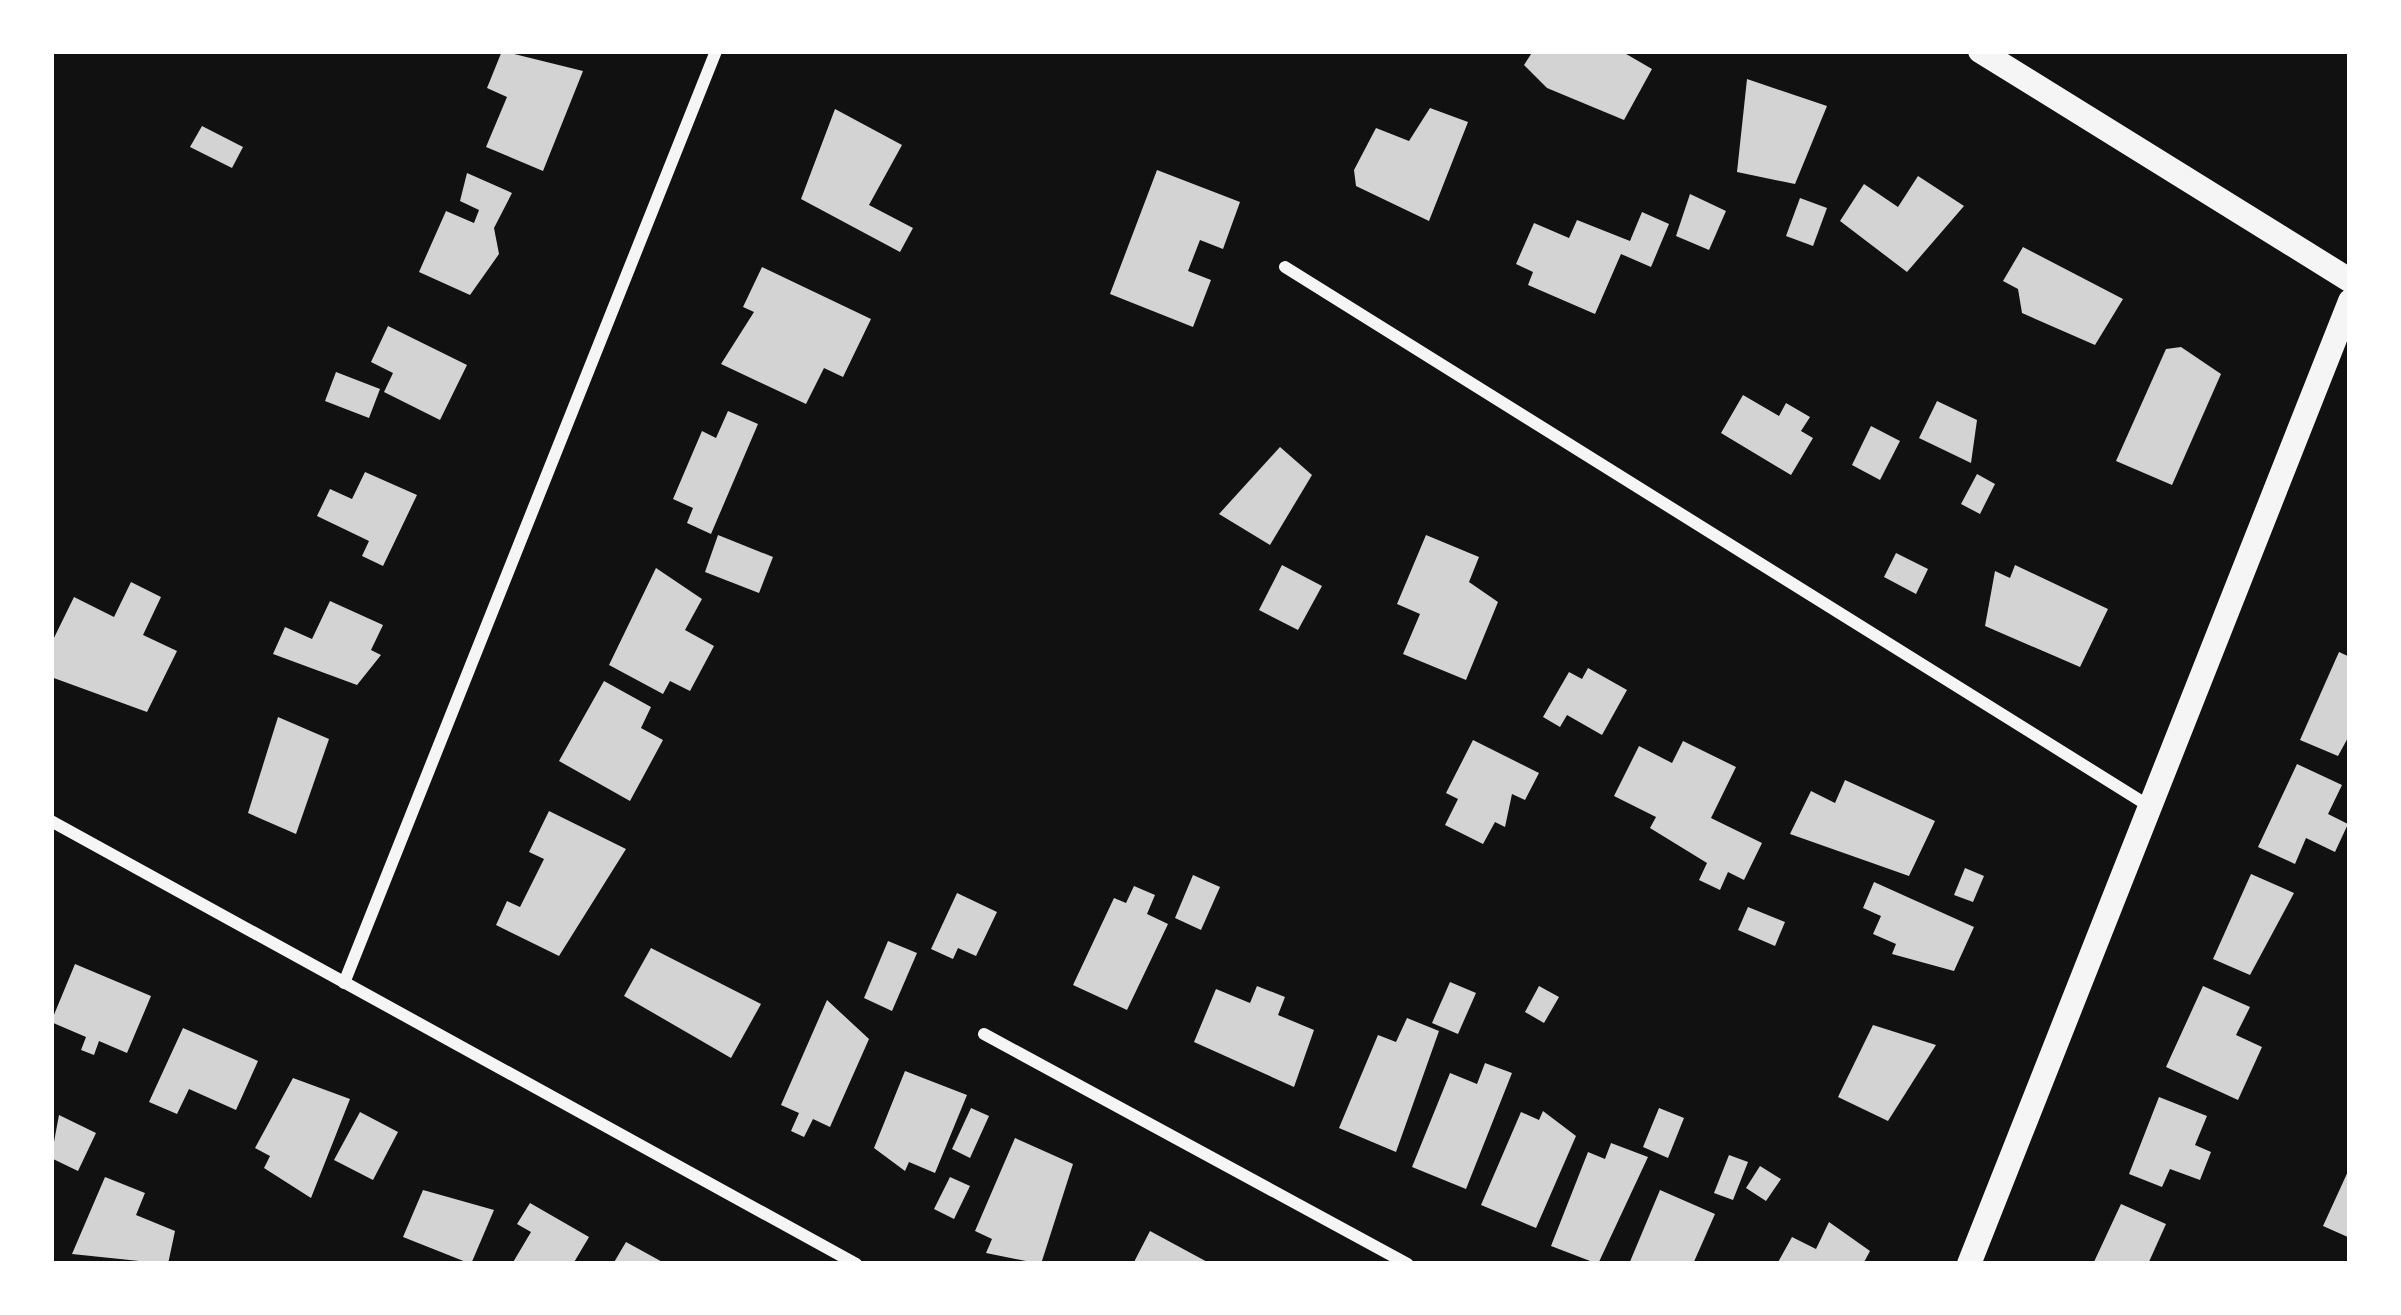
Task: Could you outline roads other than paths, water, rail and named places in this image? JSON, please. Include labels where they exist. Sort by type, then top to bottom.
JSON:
[{"type":"main road","points":[[1980,51],[2350,280]]},
{"type":"main road","points":[[1969,1264],[2350,301]]},
{"type":"street","points":[[344,983],[716,51]]},
{"type":"street","points":[[1285,267],[2149,806]]},
{"type":"street","points":[[51,821],[856,1264]]},
{"type":"street","points":[[984,1034],[1408,1264]]}]
